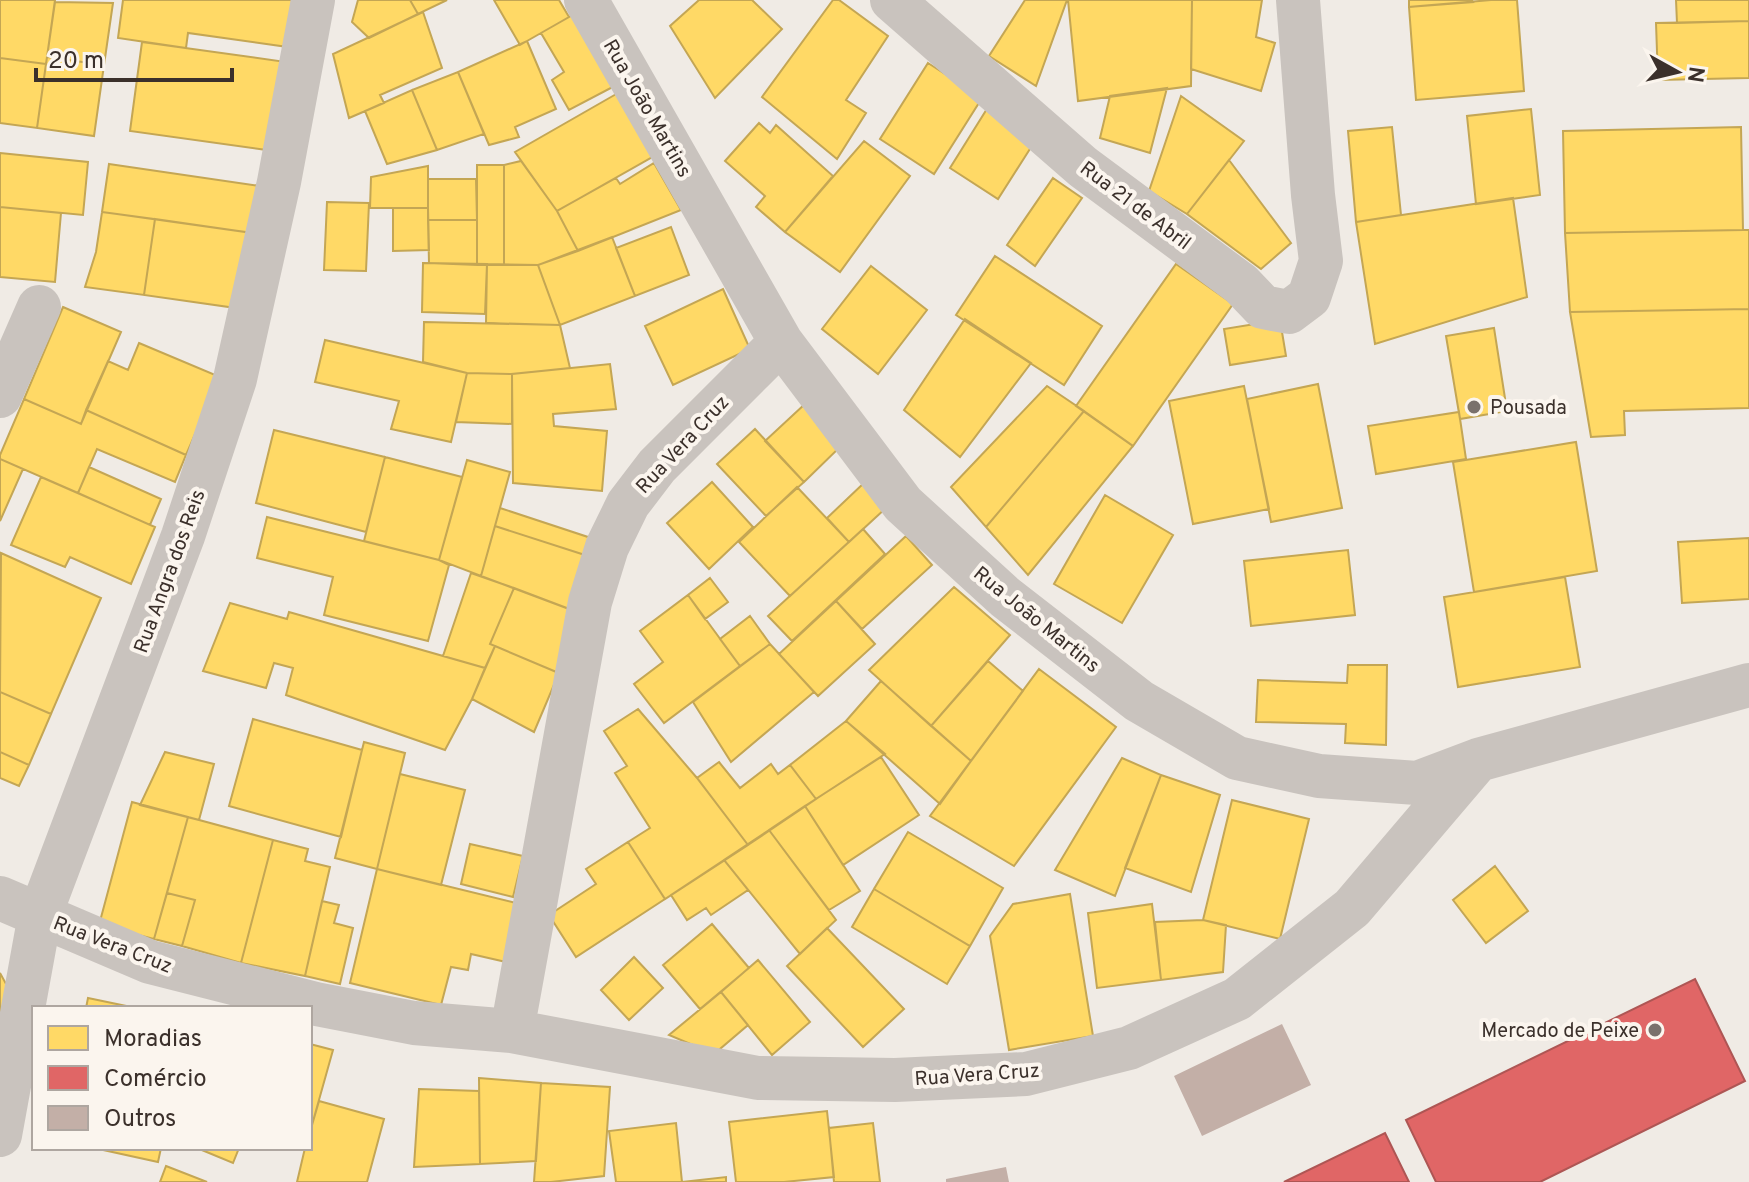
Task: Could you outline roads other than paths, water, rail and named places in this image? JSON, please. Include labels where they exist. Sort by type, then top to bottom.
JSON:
[{"type":"street","name":"Rua Angra dos Reis","points":[[0,1135],[40,915],[183,536],[235,379],[279,182],[313,0]]},
{"type":"street","name":"Rua João Martins","points":[[586,0],[781,342],[903,504],[1005,597],[1139,701],[1237,758],[1319,776],[1417,783],[1478,760],[1749,685]]},
{"type":"street","name":"Rua 21 de Abril","points":[[892,0],[1083,167],[1241,284],[1263,307],[1289,312],[1309,297],[1321,261],[1298,0]]},
{"type":"street","points":[[0,396],[39,307]]},
{"type":"street","name":"Rua Vera Cruz","points":[[512,1031],[590,602],[607,547],[628,504],[657,466],[781,342]]},
{"type":"street","name":"Rua Vera Cruz","points":[[0,898],[150,962],[316,1004],[414,1023],[512,1031],[758,1078],[895,1080],[1026,1074],[1129,1048],[1237,999],[1352,908],[1478,760]]},
{"type":"place","name":"Pousada","points":[[1474,407]]},
{"type":"place","name":"Mercado de Peixe","points":[[1655,1030]]}]
